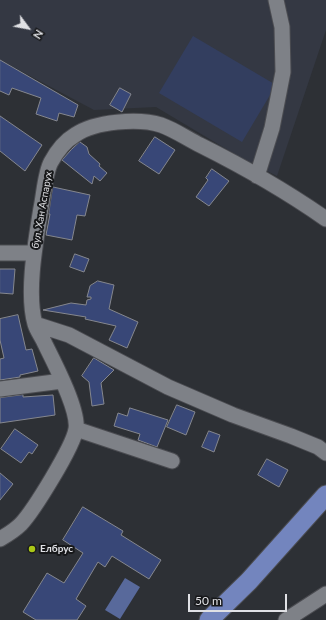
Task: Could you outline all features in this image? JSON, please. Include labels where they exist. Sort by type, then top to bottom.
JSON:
[{"type":"main road","points":[[209,620],[249,581],[326,495]]},
{"type":"street","points":[[257,176],[272,128],[283,72],[282,27],[276,0]]},
{"type":"street","name":"бул. Хан Аспарух","points":[[0,539],[21,523],[34,506],[68,449],[76,429],[73,408],[35,324],[32,301],[34,253],[50,164],[61,146],[77,134],[103,124],[130,121],[161,125],[232,161],[296,198],[326,219]]},
{"type":"street","points":[[0,253],[34,253]]},
{"type":"street","points":[[35,324],[69,335],[168,387],[233,415],[318,447],[326,453]]},
{"type":"street","points":[[0,389],[62,381]]},
{"type":"street","points":[[76,429],[172,461]]},
{"type":"street","points":[[286,620],[326,594]]},
{"type":"shaded area","points":[[0,0],[326,0],[326,30],[277,176],[243,159],[156,107],[94,110],[0,60]]},
{"type":"shaded area","points":[[193,36],[276,85],[242,142],[159,93]]},
{"type":"shaded area","points":[[125,578],[140,587],[120,619],[105,610]]},
{"type":"building","points":[[0,60],[78,105],[74,117],[59,113],[57,121],[36,114],[41,98],[12,88],[9,95],[0,91]]},
{"type":"building","points":[[120,88],[131,94],[122,112],[110,105]]},
{"type":"building","points":[[0,116],[42,145],[25,171],[0,151]]},
{"type":"building","points":[[155,137],[175,150],[159,174],[139,161]]},
{"type":"building","points":[[80,142],[87,147],[89,154],[107,173],[100,181],[94,176],[92,184],[62,160]]},
{"type":"building","points":[[212,169],[229,181],[209,206],[196,197],[208,180],[206,178]]},
{"type":"building","points":[[53,187],[90,195],[85,216],[77,215],[72,240],[46,235]]},
{"type":"building","points":[[75,254],[89,259],[84,272],[70,267]]},
{"type":"building","points":[[0,269],[15,269],[13,294],[0,293]]},
{"type":"building","points":[[98,281],[114,285],[109,309],[138,322],[127,348],[109,340],[116,326],[85,319],[86,317],[43,310],[71,303],[86,305],[87,300],[91,299],[91,297],[87,297],[90,286]]},
{"type":"building","points":[[18,315],[26,350],[32,349],[38,371],[20,375],[20,377],[0,380],[0,359],[4,358],[0,340],[0,319]]},
{"type":"building","points":[[94,358],[114,370],[101,383],[104,404],[92,406],[89,382],[82,376]]},
{"type":"building","points":[[23,395],[23,397],[53,395],[55,415],[0,423],[0,398]]},
{"type":"building","points":[[177,405],[195,412],[186,435],[167,427]]},
{"type":"building","points":[[130,408],[168,420],[157,447],[138,440],[140,434],[114,426],[118,413],[127,416]]},
{"type":"building","points":[[15,429],[38,445],[32,454],[29,452],[21,463],[1,449]]},
{"type":"building","points":[[209,431],[220,435],[214,452],[202,447]]},
{"type":"building","points":[[267,459],[288,470],[279,487],[258,475]]},
{"type":"building","points":[[0,473],[13,484],[0,500]]},
{"type":"building","points":[[83,507],[123,531],[121,535],[161,560],[149,579],[112,556],[105,567],[98,562],[76,599],[86,606],[77,620],[36,620],[23,612],[47,573],[64,583],[83,553],[63,540]]},
{"type":"place","name":"Елбрус","points":[[32,549]]}]
